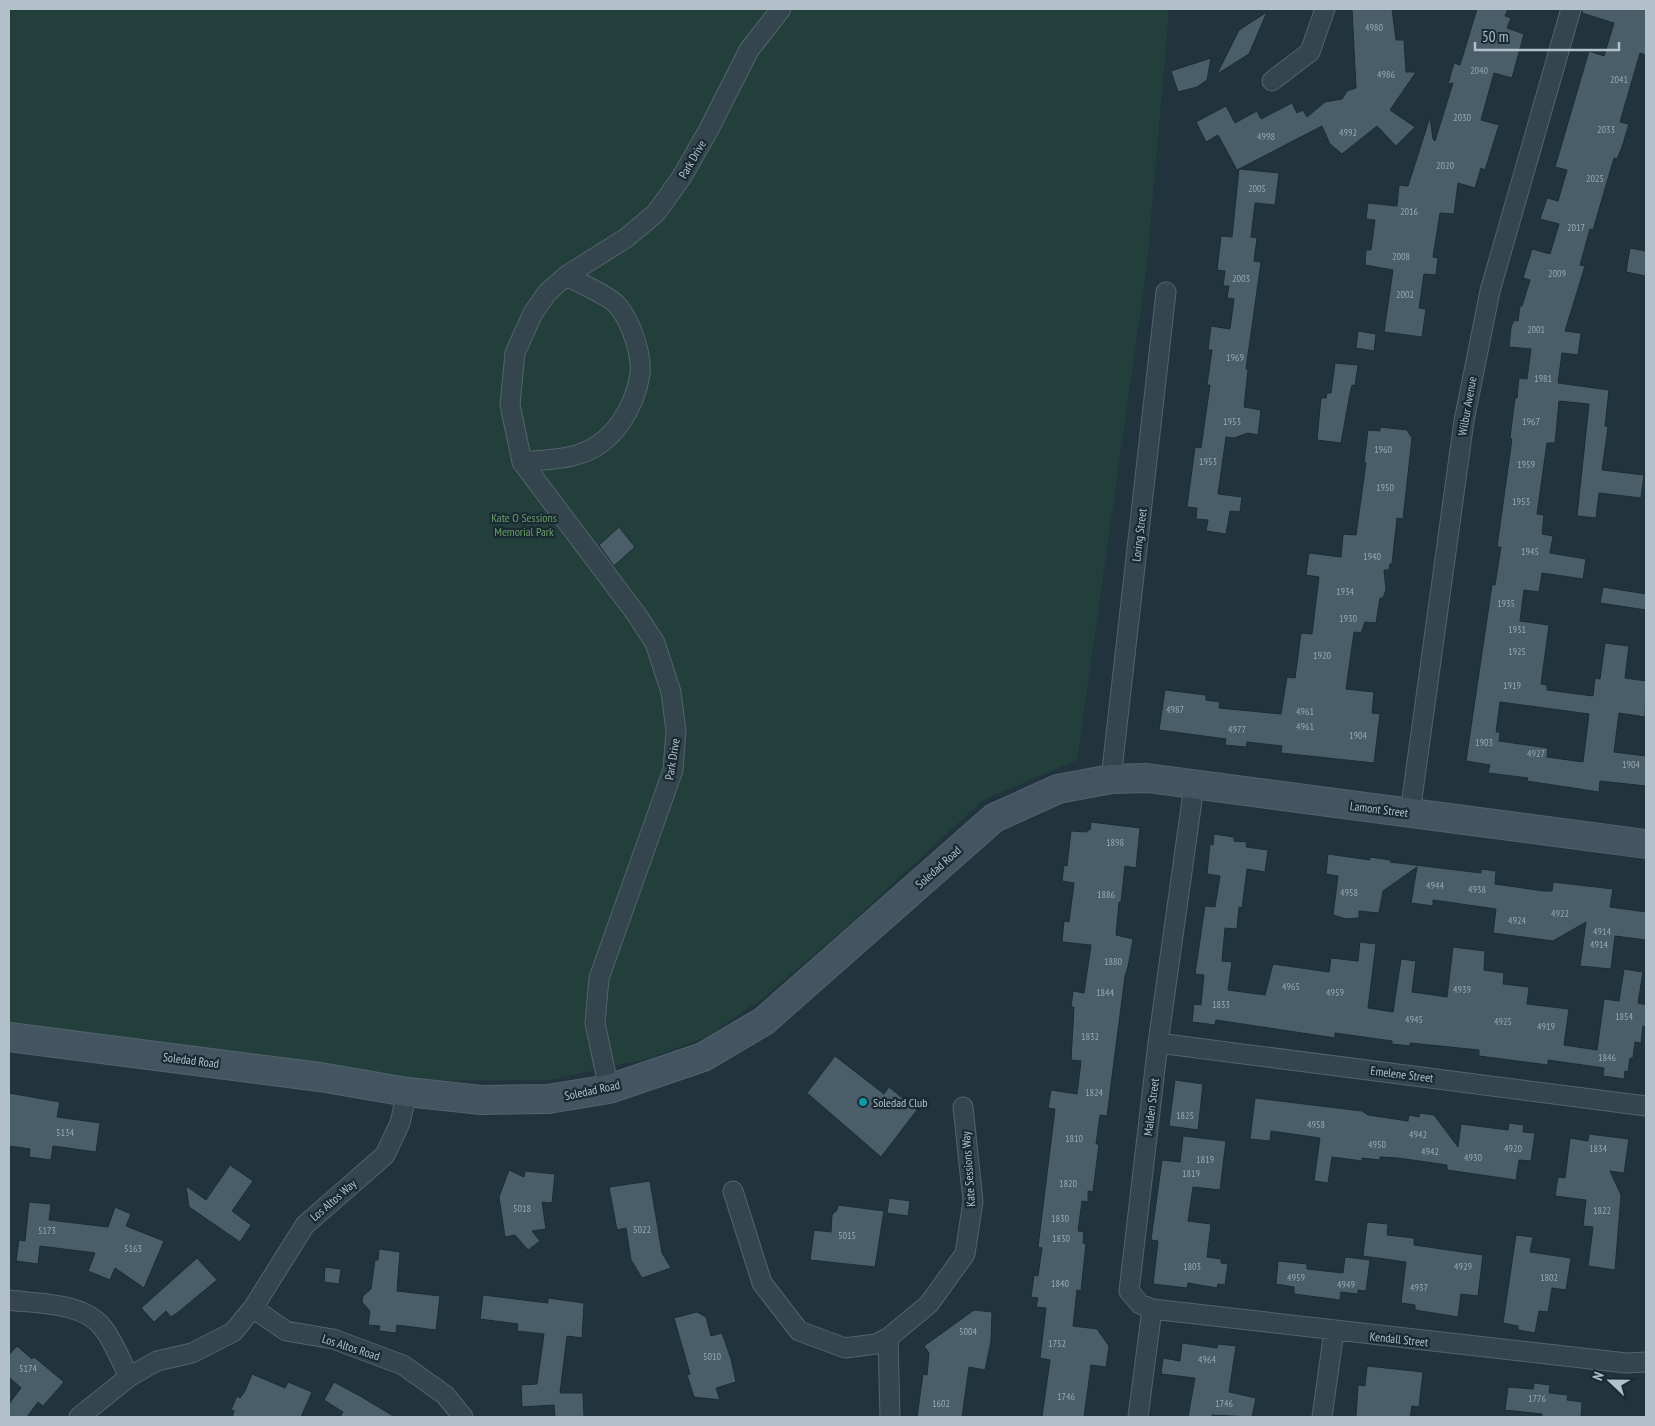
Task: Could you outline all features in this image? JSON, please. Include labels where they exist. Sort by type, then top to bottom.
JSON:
[{"type":"street","name":"Park Drive","points":[[609,1089],[595,1023],[598,978],[673,770],[676,731],[672,701],[655,643],[637,615],[522,462],[510,405],[515,353],[533,313],[547,292],[566,276],[626,238],[656,212],[686,170],[749,50],[781,9]]},
{"type":"street","points":[[1272,81],[1310,52],[1325,9]]},
{"type":"street","name":"Wilbur Avenue","points":[[1410,813],[1464,421],[1486,310],[1571,9]]},
{"type":"street","points":[[522,462],[582,454],[600,444],[614,433],[624,417],[634,395],[640,373],[638,353],[631,331],[618,305],[566,276]]},
{"type":"street","name":"Loring Street","points":[[1111,779],[1166,292]]},
{"type":"street","name":"Lamont Street","points":[[1111,779],[1147,778],[1194,786],[1646,844]]},
{"type":"street","name":"Soledad Road","points":[[9,1037],[310,1076],[407,1092],[482,1100],[548,1099],[609,1089],[702,1056],[764,1021],[994,818],[1058,789],[1111,779]]},
{"type":"street","name":"Malden Street","points":[[1152,1309],[1140,1304],[1129,1291],[1158,1043],[1194,786]]},
{"type":"street","name":"Emelene Street","points":[[1158,1043],[1646,1106]]},
{"type":"street","name":"Los Altos Way","points":[[253,1308],[305,1225],[385,1155],[400,1123],[407,1092]]},
{"type":"street","name":"Kate Sessions Way","points":[[732,1191],[762,1283],[799,1331],[846,1348],[876,1344],[888,1338],[929,1304],[965,1254],[973,1201],[963,1107]]},
{"type":"street","points":[[9,1300],[69,1308],[89,1316],[103,1328],[129,1376]]},
{"type":"street","points":[[79,1417],[129,1376],[157,1361],[192,1353],[233,1332],[253,1308]]},
{"type":"street","name":"Los Altos Road","points":[[253,1308],[286,1331],[333,1339],[403,1364],[445,1395],[463,1417]]},
{"type":"street","points":[[1138,1417],[1152,1309]]},
{"type":"street","name":"Kendall Street","points":[[1152,1309],[1334,1332],[1626,1363],[1646,1362]]},
{"type":"street","points":[[1322,1417],[1334,1332]]},
{"type":"street","points":[[888,1338],[890,1417]]},
{"type":"green space","name":"Kate O Sessions Memorial Park","points":[[9,9],[1169,9],[1147,265],[1077,760],[983,800],[846,927],[763,998],[706,1037],[647,1059],[549,1080],[421,1081],[9,1024]]},
{"type":"building","points":[[1352,9],[1392,9],[1396,40],[1404,40],[1406,72],[1416,72],[1390,110],[1415,127],[1396,146],[1377,126],[1342,154],[1330,144],[1322,126],[1237,170],[1218,135],[1206,142],[1196,122],[1226,106],[1235,123],[1257,111],[1261,119],[1292,103],[1297,113],[1303,110],[1307,117],[1325,102],[1342,99],[1347,91],[1356,88]]},
{"type":"building","points":[[1477,9],[1508,9],[1505,16],[1511,18],[1507,28],[1524,34],[1512,78],[1494,73],[1481,120],[1499,125],[1485,170],[1481,168],[1475,188],[1458,183],[1454,214],[1440,213],[1433,257],[1438,258],[1436,275],[1424,274],[1419,308],[1426,309],[1422,337],[1384,332],[1393,270],[1365,265],[1366,250],[1371,250],[1375,220],[1366,219],[1368,203],[1397,206],[1399,185],[1408,186],[1430,117],[1433,139],[1435,141],[1453,83],[1448,84],[1454,63],[1460,65]]},
{"type":"building","points":[[1582,9],[1646,9],[1646,55],[1640,53],[1620,122],[1629,124],[1617,159],[1614,158],[1593,230],[1590,229],[1580,265],[1585,266],[1565,331],[1581,333],[1578,355],[1562,353],[1558,383],[1609,390],[1605,426],[1608,427],[1602,470],[1644,475],[1641,498],[1599,493],[1596,518],[1577,516],[1589,404],[1559,401],[1555,443],[1547,443],[1537,514],[1544,515],[1542,534],[1553,536],[1550,553],[1586,559],[1583,579],[1542,573],[1539,592],[1524,590],[1520,621],[1549,625],[1541,684],[1547,685],[1547,690],[1593,696],[1595,678],[1600,679],[1605,643],[1629,646],[1625,678],[1646,681],[1645,717],[1619,713],[1614,752],[1646,756],[1646,786],[1600,781],[1599,792],[1527,781],[1528,778],[1488,773],[1490,765],[1466,761],[1492,585],[1495,585],[1501,547],[1497,547],[1512,439],[1510,438],[1515,398],[1517,398],[1519,378],[1527,379],[1531,349],[1509,347],[1511,327],[1514,320],[1518,321],[1520,306],[1522,306],[1530,280],[1523,278],[1532,249],[1550,254],[1559,224],[1540,219],[1547,198],[1558,201],[1567,170],[1555,167],[1589,51],[1604,56],[1614,23],[1582,13]],"holes":[[[1500,702],[1589,714],[1583,762],[1547,757],[1548,748],[1499,741],[1500,732],[1496,732]]]},
{"type":"building","points":[[1267,12],[1249,54],[1217,74],[1239,30]]},
{"type":"building","points":[[1211,58],[1207,80],[1197,87],[1178,92],[1171,71]]},
{"type":"building","points":[[1239,169],[1279,173],[1275,205],[1255,203],[1251,237],[1257,238],[1254,261],[1261,262],[1246,369],[1248,370],[1244,407],[1261,410],[1258,435],[1248,433],[1234,438],[1226,437],[1218,494],[1242,497],[1240,512],[1230,511],[1226,534],[1206,531],[1208,520],[1196,519],[1197,508],[1187,507],[1195,447],[1201,448],[1210,385],[1207,385],[1212,350],[1208,350],[1211,326],[1230,329],[1234,299],[1227,298],[1229,286],[1223,286],[1225,271],[1217,270],[1221,236],[1232,237]]},
{"type":"building","points":[[1630,248],[1646,251],[1646,276],[1626,272]]},
{"type":"building","points":[[1358,331],[1376,334],[1374,351],[1356,348]]},
{"type":"building","points":[[1335,363],[1358,365],[1355,386],[1352,385],[1350,393],[1341,443],[1317,440],[1321,398],[1326,398],[1327,393],[1331,393]]},
{"type":"building","points":[[1380,427],[1407,430],[1412,438],[1403,519],[1397,518],[1392,564],[1390,564],[1389,570],[1384,570],[1386,590],[1383,598],[1380,598],[1376,623],[1365,622],[1361,633],[1354,632],[1346,689],[1374,692],[1372,713],[1380,714],[1374,763],[1281,753],[1282,746],[1247,742],[1246,747],[1225,745],[1226,739],[1159,730],[1165,690],[1206,695],[1206,700],[1220,702],[1219,708],[1281,714],[1287,677],[1295,678],[1301,633],[1312,634],[1319,577],[1306,575],[1309,553],[1341,557],[1343,534],[1356,535],[1366,463],[1364,463],[1368,430],[1380,431]]},
{"type":"building","points":[[619,527],[635,547],[614,566],[599,545]]},
{"type":"building","points":[[1603,587],[1646,594],[1646,610],[1600,603]]},
{"type":"building","points":[[1091,822],[1140,828],[1136,868],[1125,866],[1121,902],[1119,902],[1116,935],[1133,939],[1125,976],[1107,1116],[1100,1115],[1096,1144],[1099,1144],[1093,1192],[1088,1191],[1088,1202],[1082,1201],[1078,1231],[1084,1232],[1083,1243],[1086,1244],[1081,1291],[1077,1290],[1073,1326],[1097,1329],[1109,1346],[1106,1367],[1091,1365],[1084,1417],[1042,1417],[1050,1360],[1040,1358],[1046,1308],[1036,1307],[1038,1298],[1031,1297],[1034,1275],[1038,1276],[1042,1248],[1038,1247],[1055,1109],[1048,1108],[1051,1090],[1077,1094],[1081,1061],[1071,1060],[1074,1007],[1071,1007],[1073,991],[1084,993],[1091,945],[1062,942],[1064,921],[1069,922],[1074,883],[1062,881],[1064,865],[1067,866],[1071,831],[1087,832],[1087,830],[1090,830]]},
{"type":"building","points":[[1214,834],[1234,837],[1234,841],[1247,842],[1246,847],[1268,850],[1265,872],[1247,869],[1242,908],[1239,907],[1237,929],[1225,928],[1222,961],[1232,962],[1228,990],[1265,995],[1273,964],[1329,972],[1331,958],[1358,961],[1360,942],[1376,944],[1368,1008],[1393,1012],[1401,959],[1416,961],[1412,992],[1447,997],[1453,947],[1485,951],[1484,970],[1504,973],[1503,984],[1529,987],[1527,1004],[1569,1009],[1564,1045],[1597,1050],[1604,999],[1619,1001],[1624,969],[1643,972],[1638,1003],[1646,1005],[1646,1027],[1643,1026],[1641,1043],[1635,1042],[1633,1058],[1630,1058],[1628,1072],[1625,1071],[1624,1079],[1603,1076],[1604,1068],[1548,1060],[1548,1065],[1479,1056],[1479,1050],[1410,1043],[1410,1046],[1392,1044],[1392,1041],[1335,1033],[1335,1038],[1216,1020],[1215,1025],[1192,1022],[1194,1004],[1201,1005],[1204,975],[1195,974],[1205,906],[1215,907],[1220,876],[1207,874],[1210,844],[1213,845]]},
{"type":"building","points":[[1328,854],[1370,860],[1370,857],[1391,860],[1390,862],[1481,873],[1481,869],[1496,871],[1495,884],[1544,891],[1552,891],[1553,882],[1613,889],[1610,907],[1646,912],[1646,940],[1615,936],[1611,969],[1580,966],[1586,922],[1553,941],[1493,933],[1496,909],[1433,900],[1433,906],[1411,903],[1417,867],[1383,891],[1379,913],[1359,911],[1359,918],[1346,919],[1333,915],[1338,876],[1326,874]]},
{"type":"building","name":"Soledad Club","points":[[835,1056],[884,1094],[889,1087],[917,1110],[881,1157],[807,1093]]},
{"type":"building","points":[[1175,1080],[1203,1084],[1198,1130],[1169,1126]]},
{"type":"building","points":[[9,1093],[60,1102],[57,1117],[100,1123],[96,1152],[53,1146],[51,1160],[29,1157],[30,1149],[9,1146]]},
{"type":"building","points":[[1255,1098],[1362,1111],[1368,1115],[1408,1121],[1409,1115],[1419,1117],[1420,1113],[1434,1115],[1458,1147],[1461,1124],[1508,1130],[1509,1123],[1524,1125],[1523,1132],[1535,1133],[1531,1161],[1519,1160],[1516,1180],[1447,1170],[1447,1165],[1398,1158],[1380,1157],[1380,1160],[1362,1158],[1362,1161],[1332,1157],[1328,1183],[1314,1181],[1320,1138],[1271,1131],[1270,1141],[1250,1139]]},
{"type":"building","points":[[1589,1134],[1629,1139],[1624,1173],[1610,1171],[1621,1195],[1615,1270],[1588,1266],[1593,1227],[1583,1226],[1586,1200],[1555,1196],[1558,1177],[1565,1178],[1570,1138],[1588,1141]]},
{"type":"building","points":[[1183,1136],[1226,1141],[1220,1190],[1193,1187],[1188,1221],[1211,1224],[1207,1257],[1221,1259],[1221,1263],[1228,1264],[1225,1285],[1218,1284],[1217,1288],[1188,1283],[1187,1288],[1153,1284],[1158,1241],[1151,1240],[1162,1160],[1180,1162]]},
{"type":"building","points":[[230,1165],[253,1181],[232,1211],[251,1225],[240,1242],[189,1207],[186,1186],[206,1200]]},
{"type":"building","points":[[509,1170],[524,1177],[525,1171],[555,1174],[552,1203],[542,1202],[546,1229],[532,1231],[540,1241],[528,1250],[515,1235],[505,1237],[499,1197]]},
{"type":"building","points":[[650,1181],[662,1253],[671,1268],[642,1278],[631,1260],[626,1228],[617,1230],[609,1187]]},
{"type":"building","points":[[889,1198],[910,1201],[908,1216],[887,1213]]},
{"type":"building","points":[[29,1202],[51,1204],[49,1220],[108,1227],[115,1207],[131,1214],[126,1226],[164,1241],[144,1288],[115,1268],[110,1280],[88,1271],[95,1253],[40,1246],[38,1264],[16,1261],[19,1240],[25,1241]]},
{"type":"building","points":[[838,1205],[884,1211],[875,1267],[810,1260],[814,1230],[831,1232],[832,1215],[837,1210]]},
{"type":"building","points":[[1367,1222],[1388,1224],[1387,1235],[1414,1238],[1414,1245],[1483,1255],[1478,1296],[1461,1294],[1458,1317],[1415,1310],[1415,1305],[1401,1303],[1406,1262],[1363,1256]]},
{"type":"building","points":[[1516,1235],[1533,1237],[1530,1252],[1571,1258],[1566,1290],[1552,1288],[1548,1312],[1539,1311],[1535,1333],[1518,1330],[1518,1326],[1503,1323]]},
{"type":"building","points":[[379,1249],[400,1252],[397,1291],[440,1296],[436,1330],[397,1325],[396,1333],[379,1331],[380,1326],[368,1325],[370,1311],[362,1302],[363,1296],[371,1289],[375,1260],[378,1260]]},
{"type":"building","points":[[1345,1257],[1370,1260],[1366,1291],[1358,1290],[1358,1294],[1341,1292],[1340,1300],[1294,1294],[1294,1287],[1276,1284],[1278,1261],[1307,1264],[1307,1269],[1343,1273]]},
{"type":"building","points":[[197,1258],[217,1280],[171,1317],[166,1311],[154,1322],[141,1308]]},
{"type":"building","points":[[325,1267],[341,1269],[339,1284],[324,1282]]},
{"type":"building","points":[[483,1295],[548,1303],[548,1298],[584,1303],[582,1338],[567,1336],[560,1393],[583,1393],[584,1417],[555,1417],[554,1405],[522,1407],[521,1385],[537,1384],[544,1334],[517,1331],[518,1324],[480,1319]]},
{"type":"building","points":[[974,1310],[992,1312],[991,1341],[985,1370],[969,1367],[962,1417],[917,1417],[923,1374],[927,1375],[929,1353],[924,1346]]},
{"type":"building","points":[[697,1312],[706,1317],[711,1336],[722,1333],[731,1359],[736,1382],[716,1388],[720,1400],[694,1397],[687,1375],[690,1374],[674,1318]]},
{"type":"building","points":[[1182,1343],[1217,1348],[1218,1344],[1236,1346],[1229,1392],[1256,1398],[1252,1417],[1212,1415],[1212,1417],[1188,1417],[1195,1378],[1161,1374],[1163,1358],[1180,1361]]},
{"type":"building","points":[[17,1346],[32,1359],[34,1357],[64,1382],[43,1406],[38,1402],[27,1417],[9,1417],[9,1404],[21,1388],[9,1377],[9,1355]]},
{"type":"building","points":[[1367,1366],[1423,1372],[1419,1407],[1412,1406],[1410,1417],[1356,1417],[1358,1385],[1365,1386]]},
{"type":"building","points":[[252,1374],[285,1388],[288,1382],[312,1392],[301,1417],[232,1417],[234,1411],[231,1410],[237,1396],[240,1398],[245,1391]]},
{"type":"building","points":[[334,1382],[395,1417],[340,1417],[343,1412],[324,1400]]},
{"type":"building","points":[[1534,1383],[1550,1385],[1549,1393],[1568,1395],[1567,1400],[1582,1402],[1581,1417],[1542,1417],[1542,1414],[1505,1410],[1508,1387],[1533,1389]]},
{"type":"place","name":"Soledad Club","points":[[863,1102]]}]
